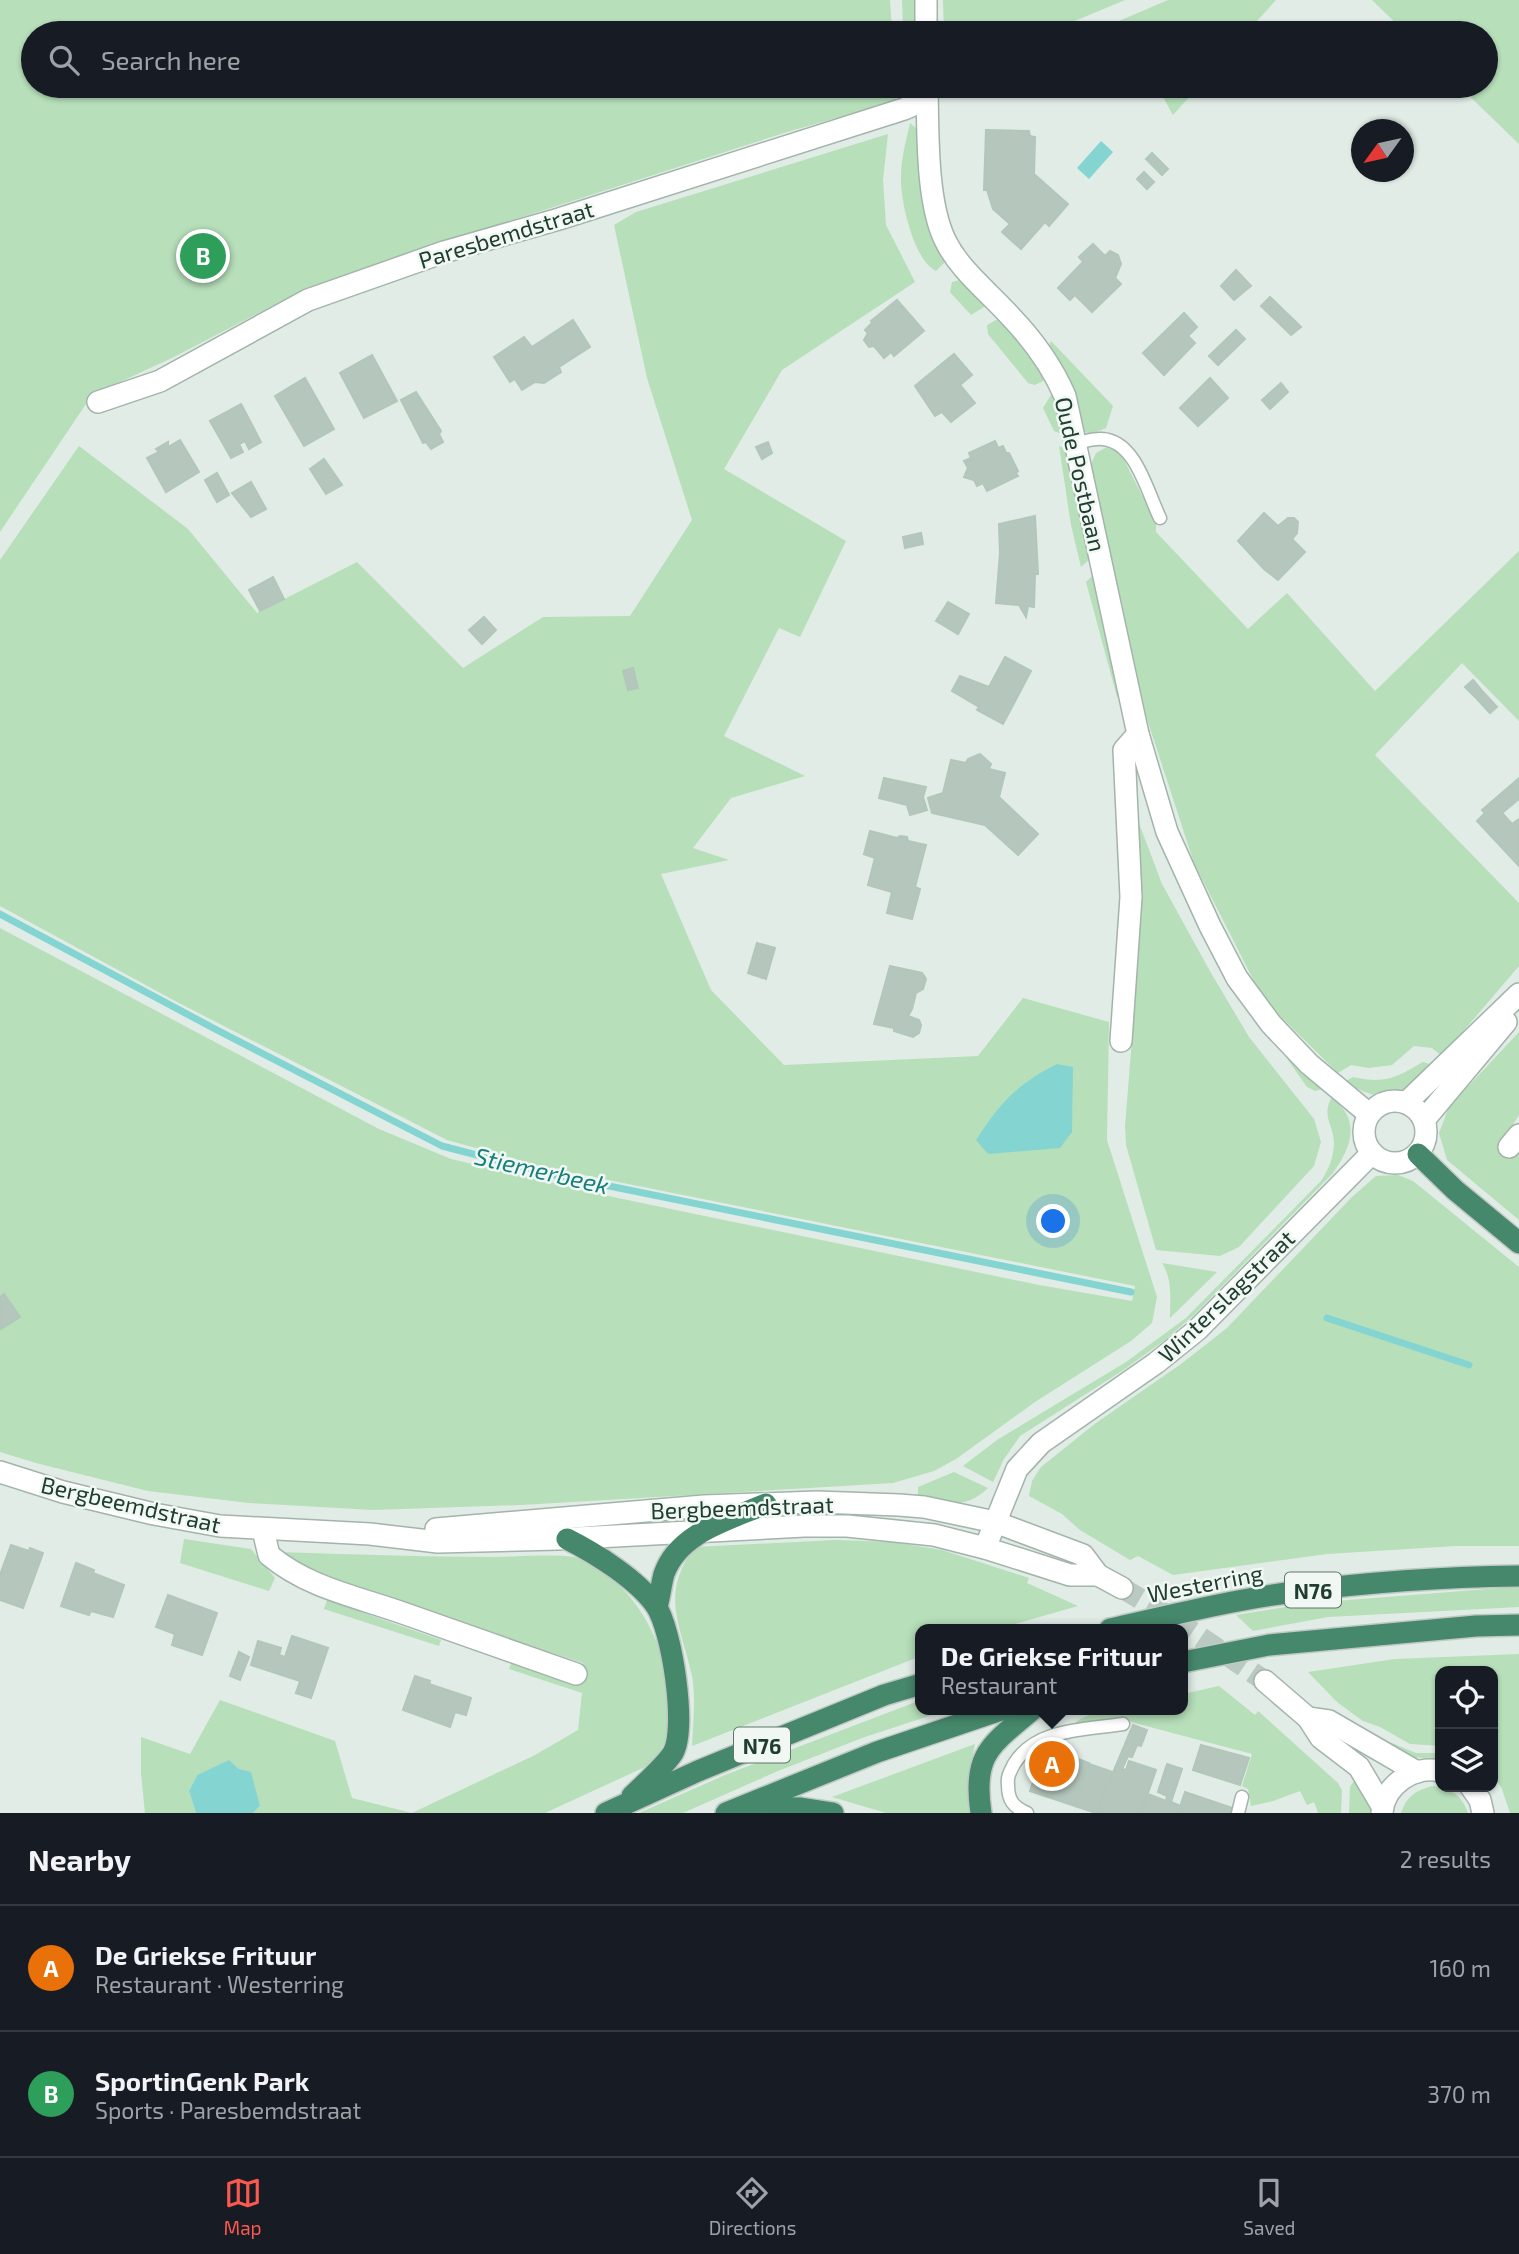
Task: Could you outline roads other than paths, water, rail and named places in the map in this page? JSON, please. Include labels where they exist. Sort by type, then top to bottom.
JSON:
[{"type":"highway","points":[[1418,1154],[1455,1190],[1519,1243]]},
{"type":"highway","points":[[657,1607],[664,1573],[681,1545],[703,1531],[766,1504]]},
{"type":"highway","points":[[567,1539],[588,1549],[629,1578],[657,1607],[671,1651],[676,1678],[679,1728],[673,1752],[625,1804]]},
{"type":"highway","name":"Westerring","points":[[1132,1624],[1293,1592],[1400,1581],[1519,1576]]},
{"type":"highway","name":"N76","points":[[1188,1661],[1269,1645],[1476,1626],[1519,1625]]},
{"type":"highway","name":"N76","points":[[606,1813],[698,1771],[872,1700],[915,1686]]},
{"type":"highway","name":"N76","points":[[733,1810],[877,1752],[985,1715]]},
{"type":"highway","points":[[981,1813],[977,1791],[978,1770],[990,1745],[1026,1715]]},
{"type":"highway","points":[[733,1810],[802,1808],[833,1813]]},
{"type":"street","points":[[926,0],[926,21]]},
{"type":"street","name":"Paresbemdstraat","points":[[98,402],[160,381],[307,300],[444,252],[559,219],[904,109],[919,98]]},
{"type":"street","name":"Oude Postbaan","points":[[927,98],[931,175],[937,216],[946,240],[972,278],[1011,316],[1054,370],[1065,396],[1138,734],[1167,832],[1237,978],[1271,1024],[1309,1064],[1369,1114]]},
{"type":"street","points":[[1121,1041],[1131,897],[1124,750],[1138,734]]},
{"type":"street","points":[[1407,1102],[1424,1120],[1427,1136],[1418,1154],[1400,1163],[1380,1160],[1372,1153],[1364,1134],[1369,1114],[1386,1102],[1407,1102],[1519,994]]},
{"type":"street","points":[[1424,1120],[1519,1006]]},
{"type":"street","name":"Winterslagstraat","points":[[985,1548],[1017,1469],[1041,1443],[1157,1363],[1197,1330],[1372,1153]]},
{"type":"street","name":"Bergbeemdstraat","points":[[0,1472],[63,1492],[154,1514],[220,1526],[370,1534],[438,1542],[847,1526],[934,1535],[985,1548],[1070,1576],[1098,1575]]},
{"type":"street","name":"Bergbeemdstraat","points":[[370,1534],[704,1506],[817,1502],[899,1505],[924,1507],[995,1522],[1083,1555],[1098,1575],[1122,1588]]},
{"type":"street","points":[[263,1530],[269,1555],[296,1574],[326,1589],[576,1674]]},
{"type":"street","points":[[1265,1681],[1308,1718],[1321,1738],[1359,1767],[1382,1810]]},
{"type":"street","points":[[1308,1718],[1329,1721],[1417,1772]]},
{"type":"street","points":[[1382,1810],[1390,1791],[1402,1779],[1417,1772],[1435,1770]]},
{"type":"street","points":[[1474,1792],[1480,1800],[1483,1813]]},
{"type":"lane","points":[[1075,443],[1103,439],[1123,445],[1131,454],[1160,519]]},
{"type":"lane","points":[[1027,1813],[1015,1807],[1008,1797],[1007,1776],[1018,1758],[1033,1743],[1053,1735],[1123,1724]]},
{"type":"lane","points":[[1238,1813],[1242,1797]]},
{"type":"water","points":[[1101,141],[1113,152],[1089,179],[1077,168]]},
{"type":"water","points":[[1057,1064],[1073,1067],[1072,1132],[1060,1148],[988,1154],[976,1140],[993,1115],[1020,1087]]},
{"type":"water","points":[[229,1760],[239,1769],[251,1772],[260,1806],[253,1813],[196,1813],[189,1791],[197,1775]]},
{"type":"waterway","name":"Stiemerbeek","points":[[0,914],[442,1146],[550,1174],[1131,1292]]},
{"type":"waterway","name":"Stiemerbeek","points":[[1327,1318],[1469,1365]]},
{"type":"tunnel","points":[[1122,1588],[1181,1624]]},
{"type":"tunnel","points":[[1188,1629],[1265,1681]]},
{"type":"place","name":"SportinGenk Park","points":[[203,256]]},
{"type":"place","name":"De Griekse Frituur","points":[[1052,1764]]}]
